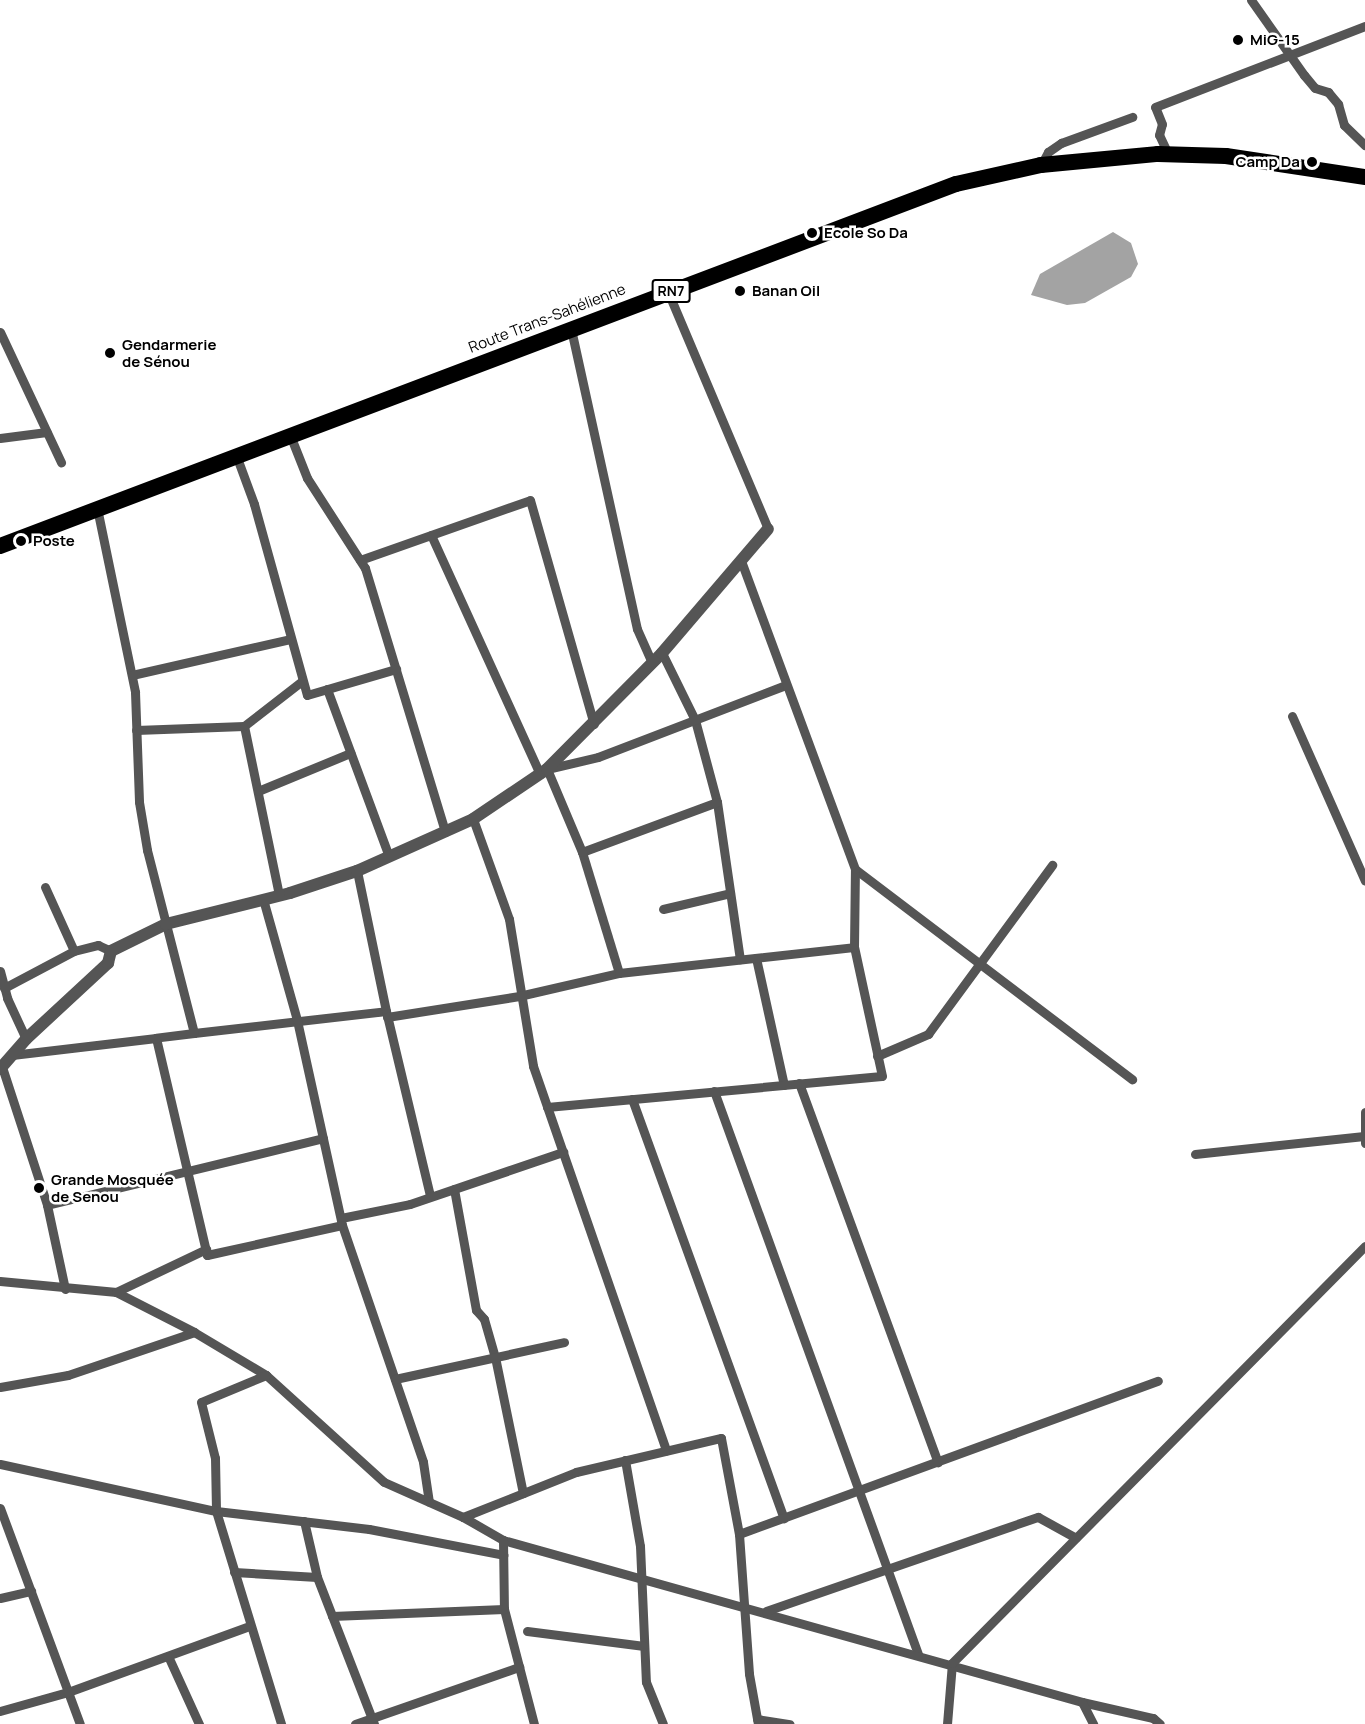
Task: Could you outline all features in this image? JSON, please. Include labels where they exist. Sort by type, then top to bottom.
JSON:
[{"type":"highway","name":"Route Trans-Sahélienne","points":[[0,546],[928,193],[1041,165],[1168,154],[1226,156],[1365,177]]},
{"type":"street","points":[[1251,0],[1315,88],[1328,92],[1338,104],[1344,125],[1365,144]]},
{"type":"street","points":[[1168,154],[1159,135],[1162,124],[1155,108],[1365,26]]},
{"type":"street","points":[[1041,165],[1048,152],[1061,143],[1132,117]]},
{"type":"street","points":[[65,1289],[47,1205],[1,1068],[26,1039],[98,974],[108,963],[111,951],[166,924],[279,895],[357,871],[473,819],[544,771],[594,724],[662,653],[768,529],[668,292]]},
{"type":"street","points":[[571,328],[637,629],[652,663]]},
{"type":"street","points":[[0,332],[61,462]]},
{"type":"street","points":[[0,438],[47,432]]},
{"type":"street","points":[[290,435],[307,478],[360,560],[396,669],[445,832]]},
{"type":"street","points":[[236,455],[254,504],[307,695],[396,669]]},
{"type":"street","points":[[360,560],[530,500],[594,724]]},
{"type":"street","points":[[97,508],[132,675],[139,802],[166,924],[194,1033]]},
{"type":"street","points":[[431,535],[582,852],[619,973]]},
{"type":"street","points":[[547,1107],[882,1076],[854,947],[855,869],[741,561]]},
{"type":"street","points":[[132,675],[290,639]]},
{"type":"street","points":[[662,653],[695,720],[717,802],[740,959]]},
{"type":"street","points":[[136,730],[244,726],[303,681]]},
{"type":"street","points":[[544,771],[598,757],[786,685]]},
{"type":"street","points":[[327,689],[389,857]]},
{"type":"street","points":[[1292,716],[1365,881]]},
{"type":"street","points":[[244,726],[279,895]]},
{"type":"street","points":[[258,791],[350,753]]},
{"type":"street","points":[[582,852],[717,802]]},
{"type":"street","points":[[473,819],[509,919],[519,996],[533,1066],[666,1450]]},
{"type":"street","points":[[877,1056],[928,1034],[1052,865]]},
{"type":"street","points":[[855,869],[1132,1079]]},
{"type":"street","points":[[357,871],[387,1014],[430,1196]]},
{"type":"street","points":[[45,886],[74,951]]},
{"type":"street","points":[[663,909],[730,893]]},
{"type":"street","points":[[263,899],[297,1020],[341,1222],[423,1462],[429,1502]]},
{"type":"street","points":[[3,991],[74,951],[98,945],[111,951]]},
{"type":"street","points":[[12,1055],[297,1020],[387,1014],[519,996],[619,973],[854,947]]},
{"type":"street","points":[[756,958],[784,1085]]},
{"type":"street","points":[[0,971],[3,991],[26,1039]]},
{"type":"street","points":[[156,1038],[207,1255],[341,1222],[454,1189],[563,1152]]},
{"type":"street","points":[[799,1083],[938,1462]]},
{"type":"street","points":[[714,1091],[918,1654]]},
{"type":"street","points":[[632,1099],[784,1518]]},
{"type":"street","points":[[1365,1112],[1365,1143]]},
{"type":"street","points":[[1195,1154],[1364,1136]]},
{"type":"street","points":[[47,1205],[187,1169],[323,1138]]},
{"type":"street","points":[[454,1189],[476,1310],[484,1319],[495,1357],[523,1493]]},
{"type":"street","points":[[947,1724],[951,1663],[1365,1246]]},
{"type":"street","points":[[116,1292],[206,1249]]},
{"type":"street","points":[[0,1281],[65,1289],[116,1292],[194,1332],[266,1375],[384,1482],[462,1517],[503,1540],[951,1663],[1082,1702],[1153,1718],[1160,1724]]},
{"type":"street","points":[[0,1387],[68,1375],[194,1332]]},
{"type":"street","points":[[395,1379],[564,1342]]},
{"type":"street","points":[[266,1375],[201,1399],[215,1458],[216,1511],[249,1626],[281,1724]]},
{"type":"street","points":[[739,1534],[1158,1381]]},
{"type":"street","points":[[462,1517],[576,1472],[722,1438],[739,1534],[757,1721],[790,1724]]},
{"type":"street","points":[[625,1460],[642,1578],[646,1682],[663,1724]]},
{"type":"street","points":[[0,1464],[216,1511],[369,1529],[504,1555]]},
{"type":"street","points":[[0,1508],[80,1724]]},
{"type":"street","points":[[765,1612],[1038,1517],[1076,1538]]},
{"type":"street","points":[[304,1521],[317,1577],[373,1722]]},
{"type":"street","points":[[503,1540],[504,1609],[534,1724]]},
{"type":"street","points":[[234,1572],[317,1577]]},
{"type":"street","points":[[0,1598],[31,1591]]},
{"type":"street","points":[[332,1616],[504,1609]]},
{"type":"street","points":[[0,1711],[68,1692],[249,1626]]},
{"type":"street","points":[[527,1631],[644,1646]]},
{"type":"street","points":[[168,1656],[199,1724]]},
{"type":"street","points":[[355,1724],[373,1722],[519,1667]]},
{"type":"street","points":[[1082,1702],[1093,1724]]},
{"type":"shaded area","points":[[1113,232],[1131,243],[1138,264],[1131,277],[1085,303],[1067,305],[1031,295],[1040,274]]},
{"type":"place","name":"MiG-15","points":[[1238,40]]},
{"type":"place","name":"Camp Da","points":[[1312,162]]},
{"type":"place","name":"Ecole So Da","points":[[812,233]]},
{"type":"place","name":"Banan Oil","points":[[740,291]]},
{"type":"place","name":"Gendarmerie de Sénou","points":[[110,353]]},
{"type":"place","name":"Poste","points":[[21,541]]},
{"type":"place","name":"Grande Mosquée de Senou","points":[[39,1188]]}]
